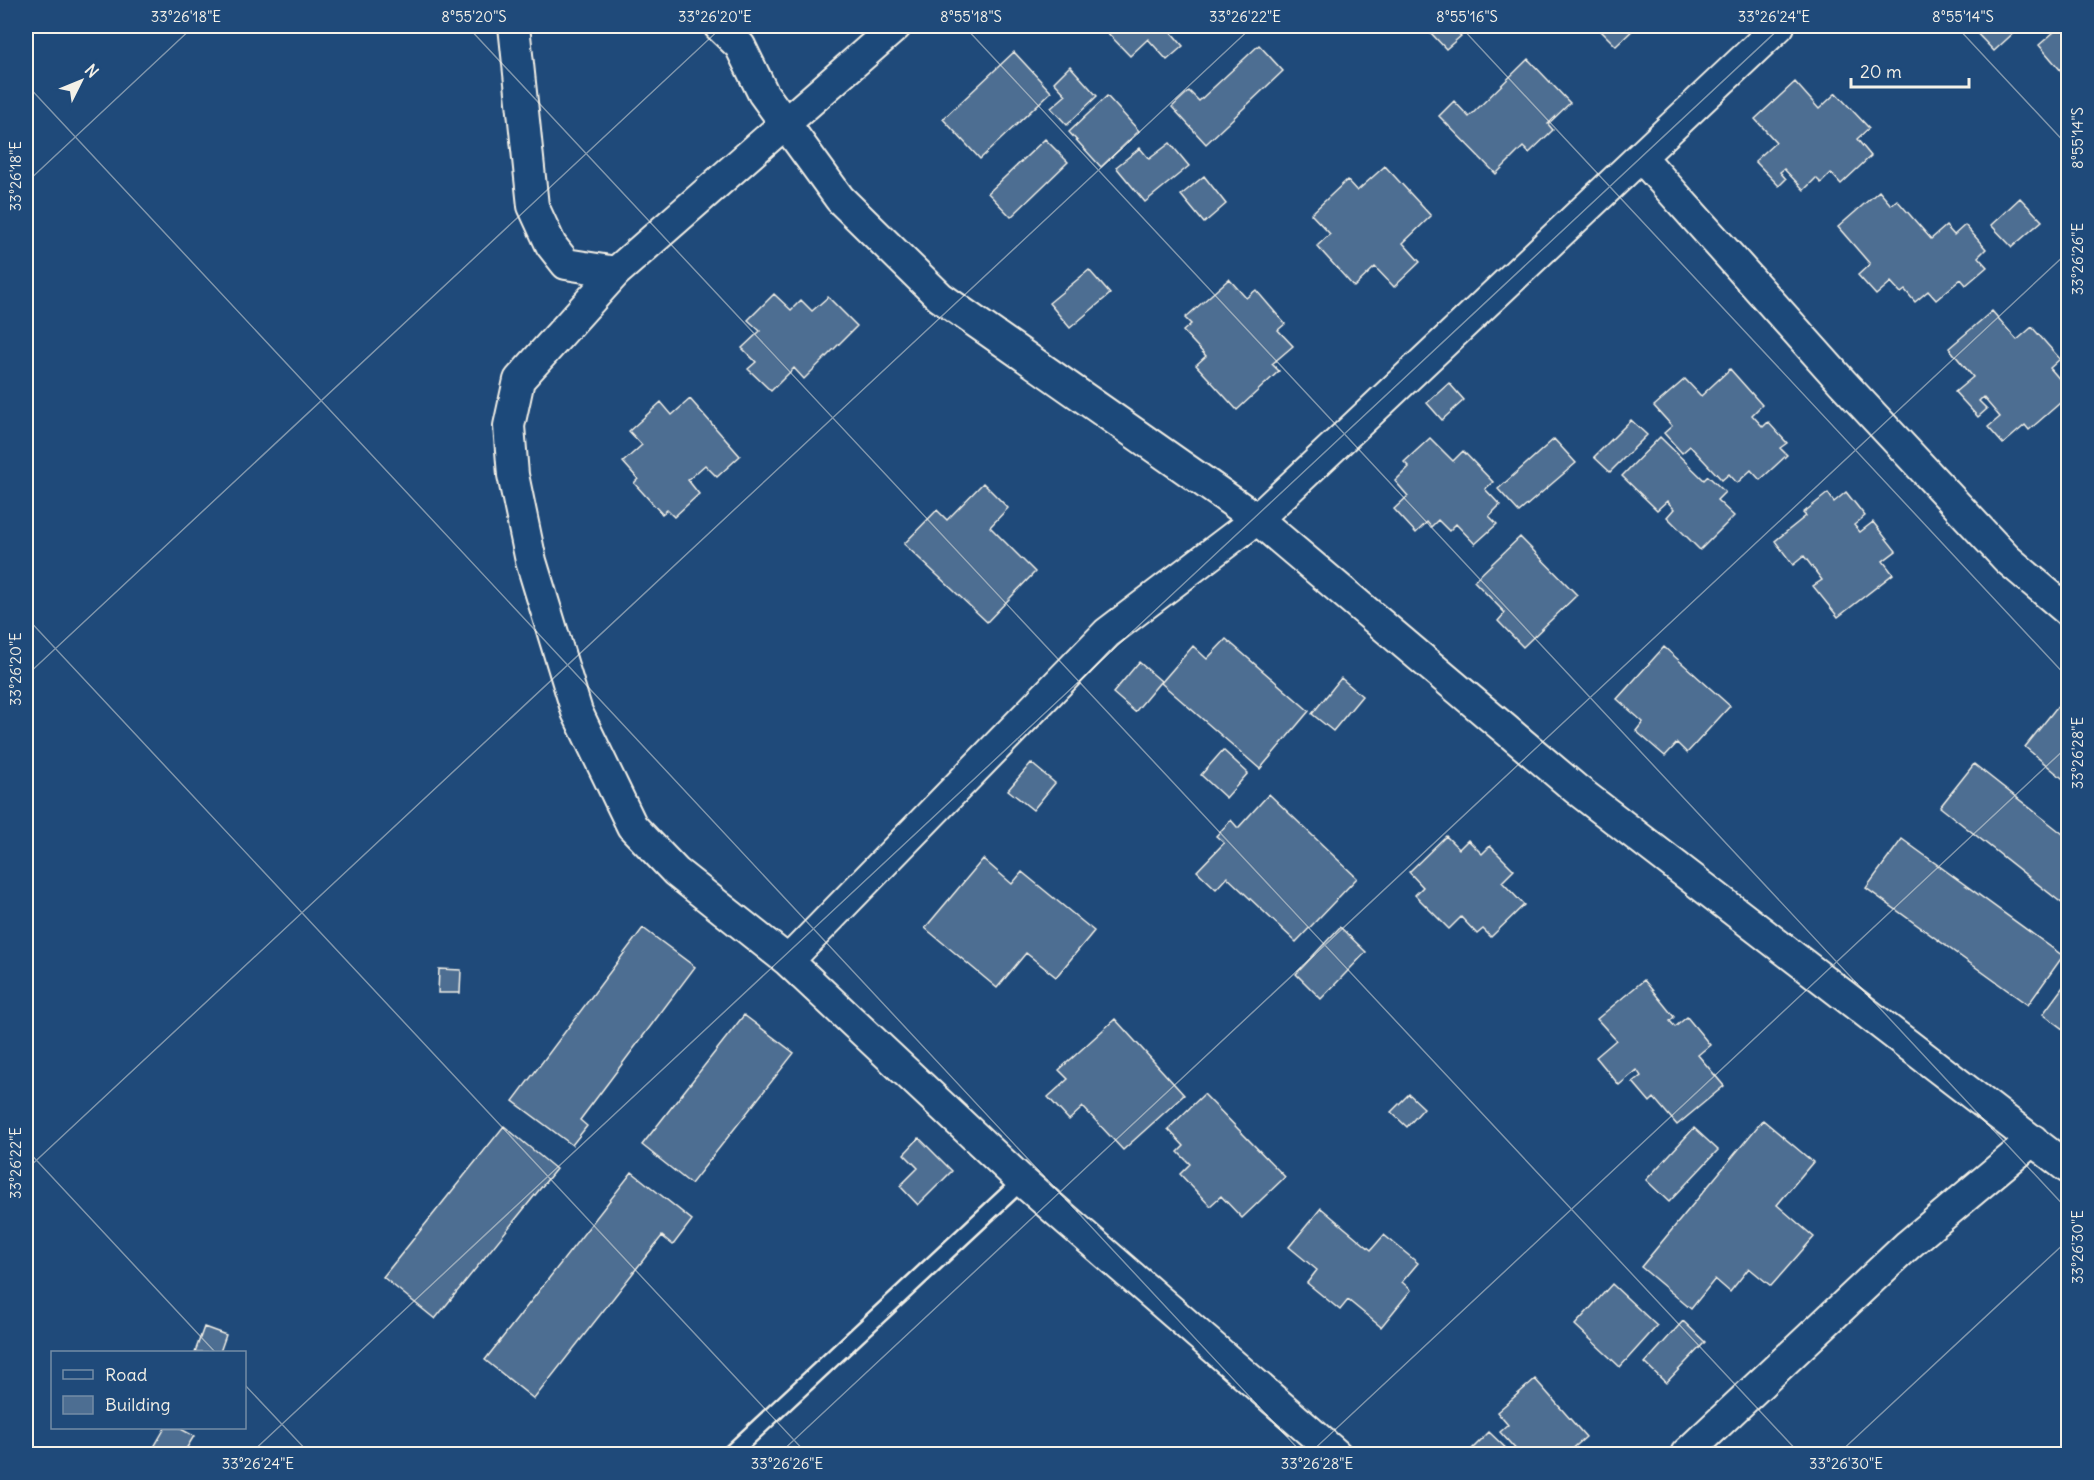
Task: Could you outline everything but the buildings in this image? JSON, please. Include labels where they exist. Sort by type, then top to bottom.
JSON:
[{"type":"street","points":[[514,26],[533,206],[551,245],[566,264],[616,272]]},
{"type":"street","points":[[719,26],[740,46],[763,93],[784,126],[840,199],[940,297],[1257,519],[1576,789],[2068,1168]]},
{"type":"street","points":[[896,26],[616,272],[519,380],[509,426],[513,475],[531,561],[577,712],[632,826],[676,872],[788,961],[1022,1181],[1336,1455]]},
{"type":"street","points":[[788,961],[1107,633],[1257,519],[1779,26]]},
{"type":"street","points":[[1641,157],[1842,382],[1999,550],[2068,611]]},
{"type":"street","points":[[1686,1455],[1908,1245],[2033,1140]]},
{"type":"lane","points":[[730,1455],[1022,1181]]}]
